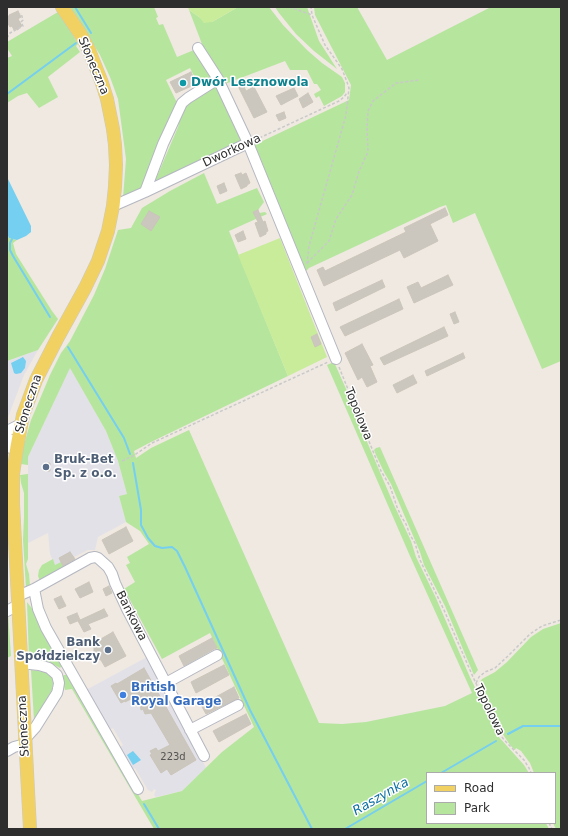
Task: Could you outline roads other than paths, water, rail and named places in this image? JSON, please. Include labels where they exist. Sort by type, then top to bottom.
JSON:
[{"type":"main road","name":"Słoneczna","points":[[30,829],[21,663],[14,604],[10,531],[13,504],[13,474],[10,444],[21,424],[36,380],[98,261],[108,231],[113,206],[116,165],[113,129],[102,83],[89,50],[62,7]]},
{"type":"street","points":[[198,48],[218,79],[248,143],[336,359]]},
{"type":"street","points":[[145,192],[160,156],[163,144],[182,103],[218,79]]},
{"type":"street","name":"Dworkowa","points":[[113,206],[248,143]]},
{"type":"street","points":[[7,432],[21,424]]},
{"type":"street","points":[[7,460],[13,474]]},
{"type":"street","name":"Bankowa","points":[[14,604],[34,589],[90,558],[98,558],[108,567],[112,574],[127,609],[204,756]]},
{"type":"street","points":[[34,589],[38,609],[46,628],[138,789]]},
{"type":"street","points":[[166,683],[217,655]]},
{"type":"street","points":[[7,751],[25,742],[57,693],[59,683],[57,675],[49,668],[39,664],[21,663]]},
{"type":"street","points":[[57,675],[68,668]]},
{"type":"street","points":[[190,730],[238,705]]},
{"type":"water","points":[[7,177],[31,226],[31,232],[17,240],[9,238],[7,234]]},
{"type":"water","points":[[23,357],[26,361],[25,368],[21,373],[16,374],[14,373],[11,363]]},
{"type":"water","points":[[133,751],[141,760],[133,765],[127,755]]},
{"type":"waterway","points":[[75,7],[91,33]]},
{"type":"waterway","points":[[7,94],[76,43]]},
{"type":"waterway","points":[[12,239],[10,243],[10,250],[50,317]]},
{"type":"waterway","points":[[68,347],[124,438],[130,454]]},
{"type":"waterway","points":[[133,463],[141,510],[141,525],[148,538],[155,546],[162,548],[172,547],[177,551],[250,710],[312,829]]},
{"type":"waterway","name":"Raszynka","points":[[508,734],[523,726],[561,726]]},
{"type":"waterway","name":"Raszynka","points":[[443,772],[496,741]]},
{"type":"waterway","name":"Raszynka","points":[[345,829],[426,782]]},
{"type":"waterway","points":[[144,804],[159,829]]},
{"type":"place","name":"Dwór Lesznowola","points":[[183,83]]},
{"type":"place","name":"Bruk-Bet Sp. z o.o.","points":[[46,467]]},
{"type":"place","name":"Bank Spółdzielczy","points":[[108,650]]},
{"type":"place","name":"British Royal Garage","points":[[123,695]]}]
